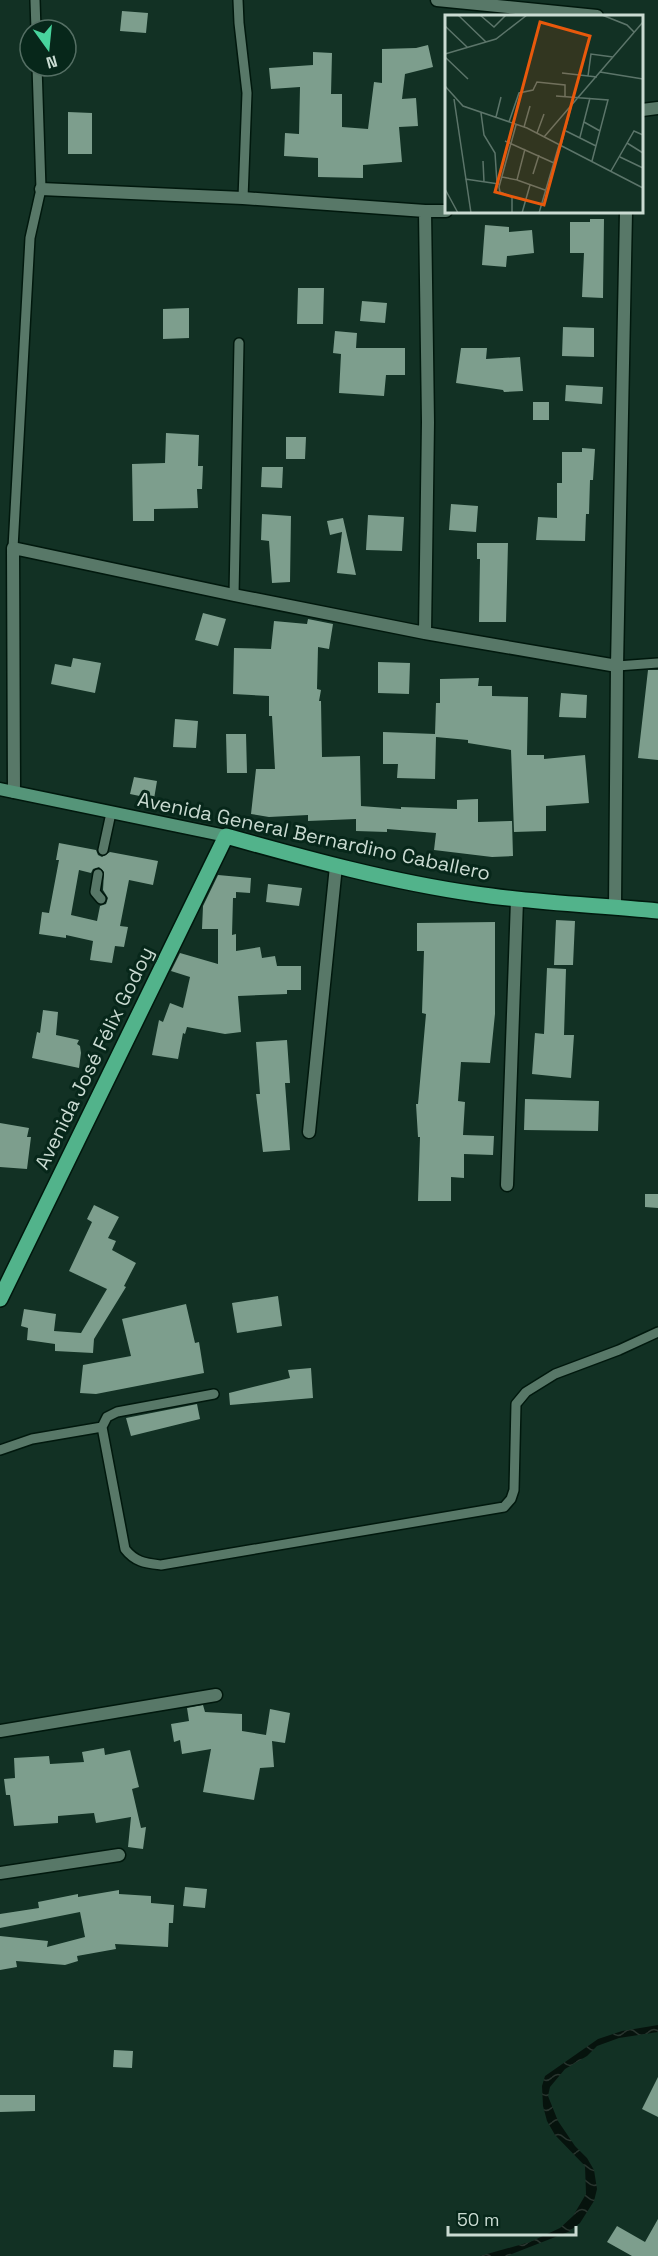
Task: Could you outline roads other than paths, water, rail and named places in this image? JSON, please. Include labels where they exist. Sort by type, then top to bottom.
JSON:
[{"type":"main road","name":"Avenida General Bernardino Caballero","points":[[0,789],[226,836],[336,866],[472,894],[545,904],[658,911]]},
{"type":"main road","name":"Avenida José Félix Godoy","points":[[0,1299],[226,836]]},
{"type":"street","points":[[437,0],[587,15]]},
{"type":"street","points":[[643,110],[658,108]]},
{"type":"street","points":[[41,189],[243,198],[445,211]]},
{"type":"street","points":[[425,211],[428,422],[425,633]]},
{"type":"street","points":[[615,907],[617,666],[626,213]]},
{"type":"street","points":[[14,792],[12,548],[425,633],[617,666]]},
{"type":"street","points":[[309,1132],[336,866]]},
{"type":"street","points":[[507,1185],[517,900]]},
{"type":"street","points":[[0,1731],[216,1695]]},
{"type":"street","points":[[0,1873],[119,1855]]},
{"type":"lane","points":[[35,0],[36,18]]},
{"type":"lane","points":[[238,0],[247,93],[243,198]]},
{"type":"lane","points":[[12,548],[30,238],[41,189],[37,78]]},
{"type":"lane","points":[[234,595],[239,343]]},
{"type":"lane","points":[[617,666],[658,663]]},
{"type":"lane","points":[[103,850],[111,813]]},
{"type":"lane","points":[[98,874],[95,892],[101,899]]},
{"type":"lane","points":[[214,1394],[117,1412],[107,1418],[102,1427],[125,1549],[139,1562],[161,1565],[504,1507],[511,1499],[514,1490],[516,1404],[526,1392],[555,1374],[619,1350],[658,1332]]},
{"type":"lane","points":[[0,1450],[32,1439],[102,1427]]},
{"type":"water","points":[[658,2025],[658,2032],[619,2038],[597,2046],[587,2056],[565,2069],[550,2087],[548,2096],[558,2121],[594,2170],[597,2189],[594,2201],[580,2223],[568,2232],[507,2256],[480,2256],[530,2242],[560,2228],[573,2216],[586,2194],[585,2166],[555,2135],[547,2121],[543,2106],[542,2086],[545,2076],[598,2039],[622,2031]]}]
